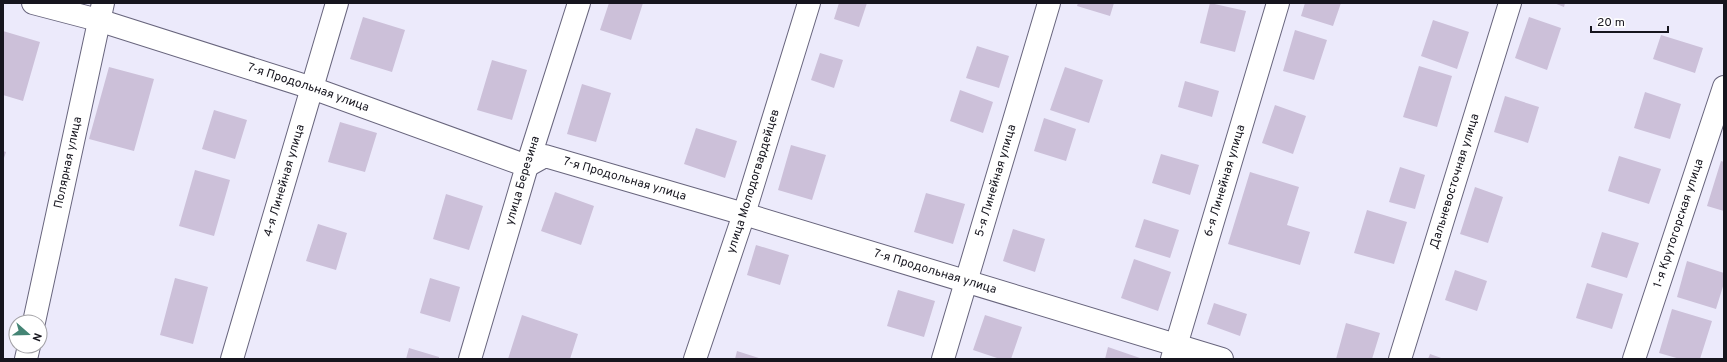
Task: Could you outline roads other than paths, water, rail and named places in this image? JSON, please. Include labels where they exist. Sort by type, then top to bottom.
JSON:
[{"type":"street","name":"7-я Продольная улица","points":[[33,3],[101,12],[527,166],[545,156],[967,281],[1174,352],[1222,359]]},
{"type":"street","name":"4-я Линейная улица","points":[[232,359],[337,3]]},
{"type":"street","name":"улица Березина","points":[[470,359],[527,166],[579,3]]},
{"type":"street","name":"улица Молодогвардейцев","points":[[695,359],[744,214],[809,3]]},
{"type":"street","name":"5-я Линейная улица","points":[[943,359],[1049,3]]},
{"type":"street","name":"6-я Линейная улица","points":[[1174,352],[1278,3]]},
{"type":"street","name":"Дальневосточная улица","points":[[1400,359],[1510,3]]},
{"type":"street","name":"Полярная улица","points":[[36,314],[101,12]]},
{"type":"street","name":"1-я Крутогорская улица","points":[[1634,359],[1724,87]]}]
